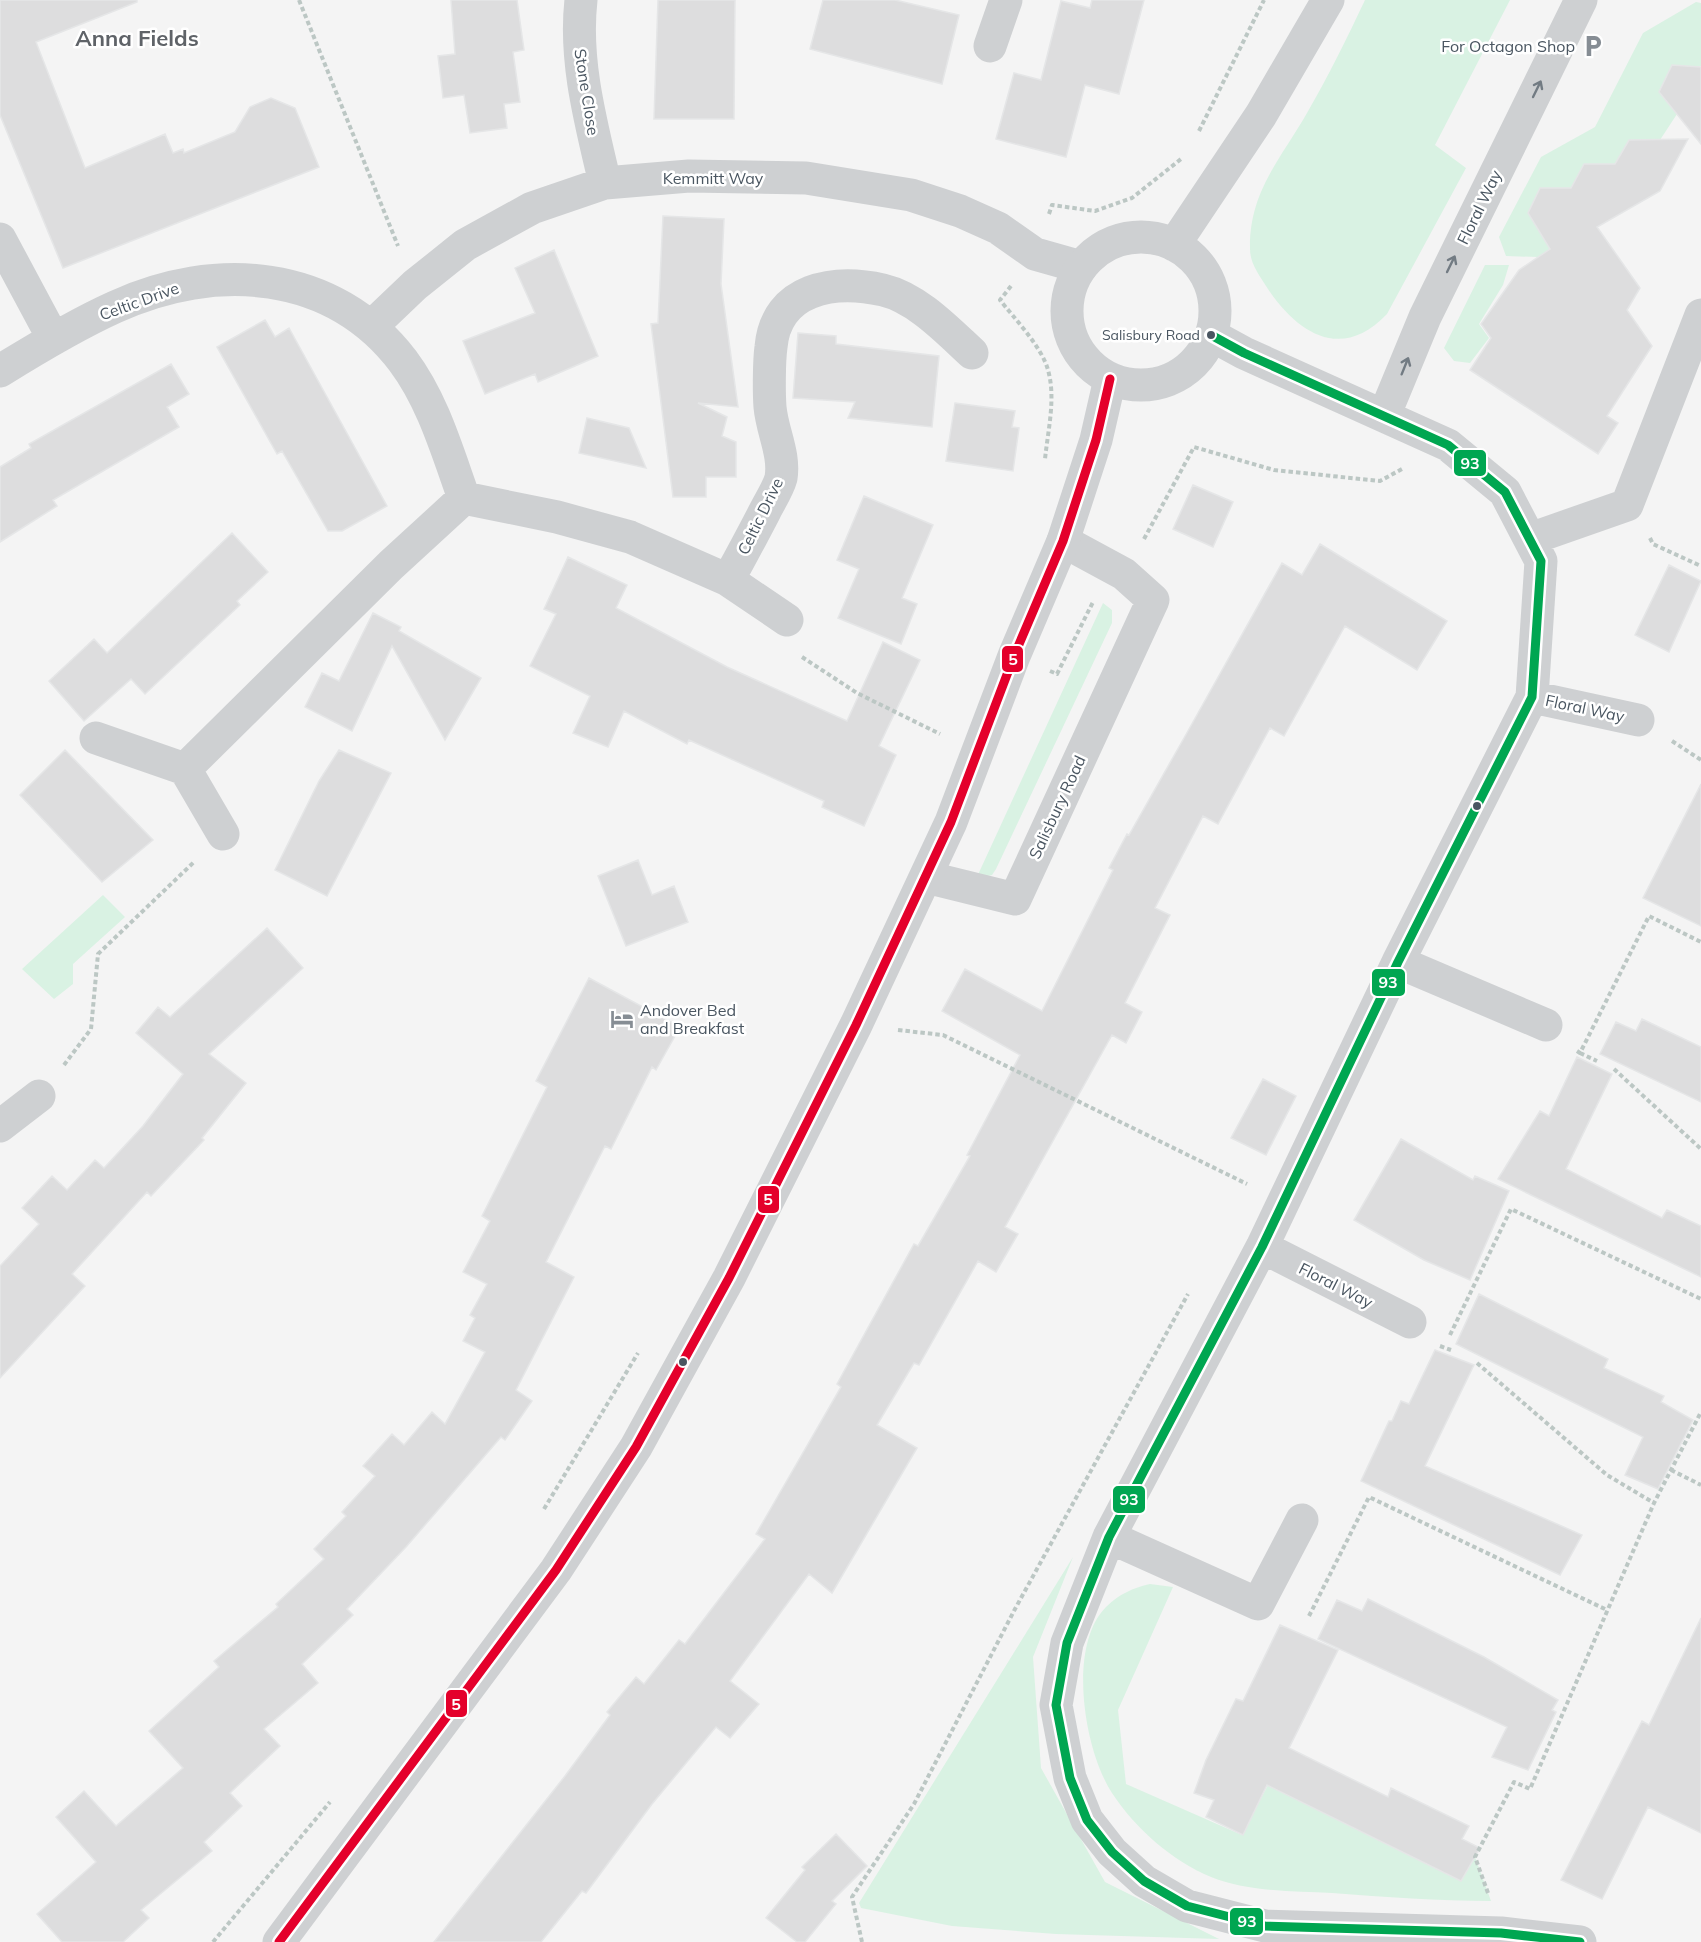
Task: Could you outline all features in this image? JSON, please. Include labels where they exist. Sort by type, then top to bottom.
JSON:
[{"type":"street","name":"Stone Close","points":[[581,0],[578,28],[588,112],[605,183]]},
{"type":"street","points":[[990,46],[1006,0]]},
{"type":"street","points":[[1174,245],[1261,115],[1328,0]]},
{"type":"street","name":"Floral Way","points":[[1384,416],[1425,317],[1581,0]]},
{"type":"street","name":"Kemmitt Way","points":[[372,326],[415,285],[465,245],[532,208],[605,183],[689,176],[806,178],[911,195],[960,211],[998,228],[1035,254],[1082,267]]},
{"type":"street","points":[[1131,238],[1151,238],[1174,245],[1198,265],[1210,284],[1215,314],[1211,335],[1201,354],[1187,369],[1170,379],[1150,384],[1130,385],[1110,379],[1092,367],[1077,350],[1069,330],[1067,308],[1071,286],[1082,267],[1095,253],[1112,243],[1131,238]]},
{"type":"street","points":[[0,239],[53,338]]},
{"type":"street","name":"Celtic Drive","points":[[0,371],[53,338],[116,306],[156,292],[192,283],[230,279],[267,281],[306,290],[344,306],[372,326],[404,362],[428,403],[464,498]]},
{"type":"street","name":"Celtic Drive","points":[[728,580],[781,479],[781,457],[770,406],[771,346],[779,320],[789,303],[807,292],[845,287],[884,290],[914,305],[972,353]]},
{"type":"street","points":[[1530,539],[1627,505],[1701,315]]},
{"type":"street","name":"Floral Way","points":[[1211,335],[1244,353],[1448,445],[1505,492],[1541,561],[1532,697],[1398,962],[1262,1247],[1109,1538],[1067,1643],[1056,1705],[1070,1778],[1087,1820],[1112,1852],[1144,1881],[1187,1906],[1265,1926],[1370,1935],[1501,1933],[1580,1942]]},
{"type":"street","points":[[279,1942],[556,1570],[636,1447],[729,1278],[856,1026],[951,822],[1014,656],[1063,541],[1096,440],[1110,379]]},
{"type":"street","points":[[185,769],[391,565],[464,498],[557,517],[630,537],[728,580],[787,620]]},
{"type":"street","name":"Salisbury Road","points":[[926,877],[1015,899],[1153,600],[1124,574],[1063,541]]},
{"type":"street","name":"Floral Way","points":[[1532,697],[1638,720]]},
{"type":"street","points":[[96,738],[185,769],[223,834]]},
{"type":"street","points":[[1398,962],[1546,1025]]},
{"type":"street","points":[[0,1126],[39,1096]]},
{"type":"street","name":"Floral Way","points":[[1262,1247],[1410,1322]]},
{"type":"street","points":[[1109,1538],[1258,1604],[1302,1520]]},
{"type":"path","points":[[299,0],[378,200],[415,285]]},
{"type":"path","points":[[1197,134],[1264,0]]},
{"type":"path","points":[[1045,463],[1052,393],[1048,368],[1032,341],[999,300],[1035,254],[1052,205],[1095,211],[1132,198],[1187,154]]},
{"type":"path","points":[[1014,656],[1057,674],[1090,604],[1124,574],[1194,447],[1274,470],[1380,481],[1448,445]]},
{"type":"path","points":[[1627,505],[1653,544],[1701,566]]},
{"type":"path","points":[[787,620],[776,640],[856,693],[939,734]]},
{"type":"path","points":[[936,744],[944,723]]},
{"type":"path","points":[[39,1096],[91,1029],[98,954],[223,834]]},
{"type":"path","points":[[856,1026],[944,1035],[1248,1183],[1243,1192]]},
{"type":"path","points":[[1580,1053],[1597,1061]]},
{"type":"path","points":[[1614,1070],[1701,1149]]},
{"type":"path","points":[[1444,1348],[1511,1209],[1701,1299]]},
{"type":"path","points":[[862,1942],[852,1897],[914,1803],[1015,1609],[1192,1288]]},
{"type":"path","points":[[540,1516],[644,1344]]},
{"type":"path","points":[[1477,1363],[1607,1475],[1654,1503]]},
{"type":"path","points":[[1501,1933],[1476,1857],[1514,1782],[1530,1789],[1654,1503],[1701,1412]]},
{"type":"path","points":[[1671,1470],[1701,1485]]},
{"type":"path","points":[[1309,1616],[1368,1497],[1607,1610]]},
{"type":"path","points":[[213,1942],[335,1795]]},
{"type":"green space","points":[[1365,0],[1510,0],[1435,145],[1466,168],[1387,314],[1370,329],[1353,337],[1336,339],[1320,336],[1305,328],[1278,302],[1253,264],[1250,254],[1251,229],[1260,193],[1322,86]]},
{"type":"green space","points":[[1696,2],[1701,3],[1701,66],[1672,66],[1659,91],[1677,114],[1660,140],[1615,164],[1584,164],[1571,188],[1540,188],[1528,213],[1543,237],[1576,239],[1567,258],[1506,256],[1499,237],[1541,157],[1595,127],[1643,33]]},
{"type":"green space","points":[[1485,265],[1509,265],[1503,285],[1479,324],[1489,338],[1470,363],[1454,361],[1444,348]]},
{"type":"green space","points":[[1103,603],[1112,610],[1112,623],[996,869],[992,875],[976,879]]},
{"type":"green space","points":[[103,895],[125,917],[73,964],[73,984],[54,999],[22,969]]},
{"type":"green space","points":[[1073,1557],[1033,1657],[1041,1768],[1105,1882],[1219,1939],[1056,1934],[952,1926],[861,1908],[859,1903]]},
{"type":"green space","points":[[1150,1584],[1173,1587],[1118,1710],[1126,1784],[1242,1835],[1268,1785],[1461,1881],[1475,1857],[1491,1901],[1431,1900],[1240,1886],[1196,1870],[1169,1853],[1143,1831],[1121,1806],[1102,1774],[1088,1726],[1083,1672],[1087,1646],[1094,1624],[1106,1607],[1127,1592]]},
{"type":"building","points":[[0,0],[137,0],[137,2],[36,42],[85,168],[165,134],[173,153],[183,149],[184,153],[235,132],[250,107],[271,98],[295,108],[319,167],[63,268],[0,115]]},
{"type":"building","points":[[451,0],[517,0],[524,50],[513,52],[520,102],[504,104],[507,128],[470,133],[464,95],[443,98],[438,56],[455,54]]},
{"type":"building","points":[[658,0],[735,0],[734,119],[654,119]]},
{"type":"building","points":[[823,0],[895,0],[959,15],[942,84],[810,49]]},
{"type":"building","points":[[1092,0],[1144,0],[1119,94],[1085,85],[1066,157],[996,139],[1014,73],[1041,80],[1061,1],[1090,8]]},
{"type":"building","points":[[1672,65],[1701,67],[1701,144],[1659,92]]},
{"type":"building","points":[[1688,139],[1660,191],[1597,227],[1640,288],[1627,310],[1652,346],[1607,416],[1618,423],[1598,454],[1470,370],[1491,338],[1481,324],[1519,270],[1550,249],[1528,213],[1540,188],[1571,188],[1584,164],[1615,164],[1629,140]]},
{"type":"building","points":[[663,216],[724,219],[721,284],[738,407],[698,403],[727,417],[722,436],[736,442],[736,477],[706,477],[706,497],[673,497],[651,324],[658,323]]},
{"type":"building","points":[[554,250],[598,356],[538,382],[535,374],[485,394],[463,341],[535,313],[515,268]]},
{"type":"building","points":[[265,320],[275,337],[289,328],[387,506],[342,531],[328,531],[282,451],[277,454],[217,347]]},
{"type":"building","points":[[798,333],[836,336],[836,344],[939,356],[932,427],[848,418],[855,402],[793,398]]},
{"type":"building","points":[[171,364],[189,394],[167,407],[179,427],[53,500],[57,506],[0,542],[0,467],[31,448],[29,444]]},
{"type":"building","points":[[955,403],[1015,411],[1012,427],[1019,428],[1013,471],[946,461]]},
{"type":"building","points":[[587,418],[629,428],[646,468],[579,453]]},
{"type":"building","points":[[1193,485],[1233,502],[1213,547],[1173,529]]},
{"type":"building","points":[[864,496],[933,525],[902,598],[917,604],[901,644],[838,618],[859,569],[837,560]]},
{"type":"building","points":[[232,533],[268,572],[237,601],[240,605],[145,694],[131,679],[84,721],[49,681],[94,639],[107,653]]},
{"type":"building","points":[[1320,544],[1447,621],[1417,670],[1345,626],[1284,736],[1270,728],[1218,824],[1203,816],[1155,908],[1170,915],[1125,1003],[1142,1012],[1126,1043],[1112,1035],[1005,1227],[1018,1234],[996,1272],[978,1261],[919,1365],[914,1363],[877,1425],[917,1448],[832,1593],[809,1574],[730,1681],[759,1704],[730,1738],[716,1727],[652,1804],[586,1893],[582,1891],[541,1942],[434,1942],[565,1776],[610,1715],[607,1712],[636,1677],[644,1684],[679,1640],[685,1644],[765,1539],[756,1534],[841,1387],[837,1384],[914,1244],[918,1246],[970,1156],[967,1155],[1020,1055],[942,1011],[965,969],[1042,1011],[1113,870],[1109,868],[1127,834],[1129,835],[1282,563],[1302,575]]},
{"type":"building","points":[[568,557],[627,585],[616,608],[727,667],[847,721],[883,642],[920,660],[879,746],[896,755],[864,826],[822,807],[824,801],[689,740],[687,744],[624,711],[608,747],[573,733],[590,696],[530,666],[556,614],[544,609]]},
{"type":"building","points":[[1669,565],[1701,581],[1669,652],[1635,635]]},
{"type":"building","points":[[373,613],[401,627],[399,631],[481,678],[445,740],[392,646],[352,731],[305,707],[322,673],[339,681]]},
{"type":"building","points":[[65,750],[153,840],[102,882],[20,795]]},
{"type":"building","points":[[339,750],[391,773],[327,896],[275,870],[319,781]]},
{"type":"building","points":[[1701,784],[1701,926],[1643,898]]},
{"type":"building","points":[[638,860],[652,895],[674,886],[688,922],[626,946],[598,876]]},
{"type":"building","points":[[267,928],[303,968],[209,1054],[246,1083],[202,1138],[204,1140],[151,1196],[147,1192],[72,1274],[85,1286],[0,1378],[0,1266],[39,1224],[22,1208],[52,1176],[67,1190],[95,1160],[104,1168],[143,1126],[183,1074],[136,1033],[158,1007],[170,1017]]},
{"type":"building","points":[[589,978],[680,1027],[656,1070],[652,1067],[611,1149],[605,1146],[546,1262],[574,1277],[516,1390],[532,1401],[505,1440],[501,1437],[406,1547],[347,1609],[353,1615],[302,1664],[318,1683],[264,1729],[280,1746],[230,1793],[242,1806],[204,1842],[212,1851],[141,1910],[149,1918],[123,1942],[62,1942],[37,1914],[96,1862],[56,1817],[84,1791],[116,1826],[183,1768],[149,1731],[219,1667],[214,1661],[278,1607],[276,1604],[324,1559],[314,1549],[346,1516],[342,1512],[375,1476],[363,1466],[392,1434],[404,1445],[432,1412],[445,1424],[485,1352],[463,1341],[475,1318],[470,1315],[487,1284],[463,1272],[490,1221],[482,1216],[547,1087],[536,1081]]},
{"type":"building","points":[[1642,1019],[1701,1047],[1701,1102],[1600,1054],[1616,1022],[1636,1031]]},
{"type":"building","points":[[1577,1057],[1612,1074],[1566,1169],[1662,1218],[1667,1210],[1701,1226],[1701,1277],[1498,1179],[1540,1111],[1549,1116]]},
{"type":"building","points":[[1263,1079],[1296,1096],[1266,1155],[1231,1138]]},
{"type":"building","points":[[1401,1139],[1473,1180],[1475,1176],[1509,1191],[1470,1280],[1424,1260],[1354,1220]]},
{"type":"building","points":[[1479,1294],[1608,1359],[1604,1368],[1664,1396],[1661,1402],[1693,1420],[1658,1489],[1625,1475],[1643,1437],[1456,1344]]},
{"type":"building","points":[[1435,1350],[1474,1365],[1425,1466],[1582,1535],[1560,1575],[1361,1481],[1389,1421],[1392,1421],[1401,1401],[1409,1404]]},
{"type":"building","points":[[1368,1599],[1484,1657],[1558,1700],[1552,1710],[1556,1712],[1528,1770],[1492,1757],[1507,1727],[1318,1639],[1337,1600],[1362,1611]]},
{"type":"building","points":[[1701,1618],[1701,1833],[1648,1807],[1602,1899],[1561,1880],[1642,1721],[1649,1725]]},
{"type":"building","points":[[1280,1625],[1338,1650],[1289,1748],[1388,1797],[1391,1788],[1469,1826],[1462,1839],[1480,1848],[1461,1881],[1267,1785],[1243,1835],[1206,1817],[1214,1800],[1194,1793],[1206,1760],[1236,1699],[1243,1701]]},
{"type":"building","points":[[836,1834],[867,1866],[832,1901],[836,1904],[805,1942],[797,1942],[766,1918],[805,1870],[802,1867]]},
{"type":"transit line","name":"93","points":[[1211,335],[1244,353],[1448,445],[1505,492],[1541,561],[1532,697],[1398,962],[1262,1247],[1109,1537],[1067,1643],[1056,1705],[1070,1778],[1087,1820],[1112,1852],[1144,1881],[1187,1906],[1265,1926],[1501,1933],[1580,1942]]},
{"type":"transit line","name":"5","points":[[279,1942],[556,1570],[636,1447],[729,1278],[856,1025],[951,822],[1014,656],[1063,541],[1096,440],[1110,379]]},
{"type":"place","name":"For Octagon Shop","points":[[1593,46]]},
{"type":"place","name":"Salisbury Road","points":[[1211,335]]},
{"type":"place","name":"Andover Bed and Breakfast","points":[[622,1019]]},
{"type":"district","name":"Anna Fields","points":[[137,38]]}]
